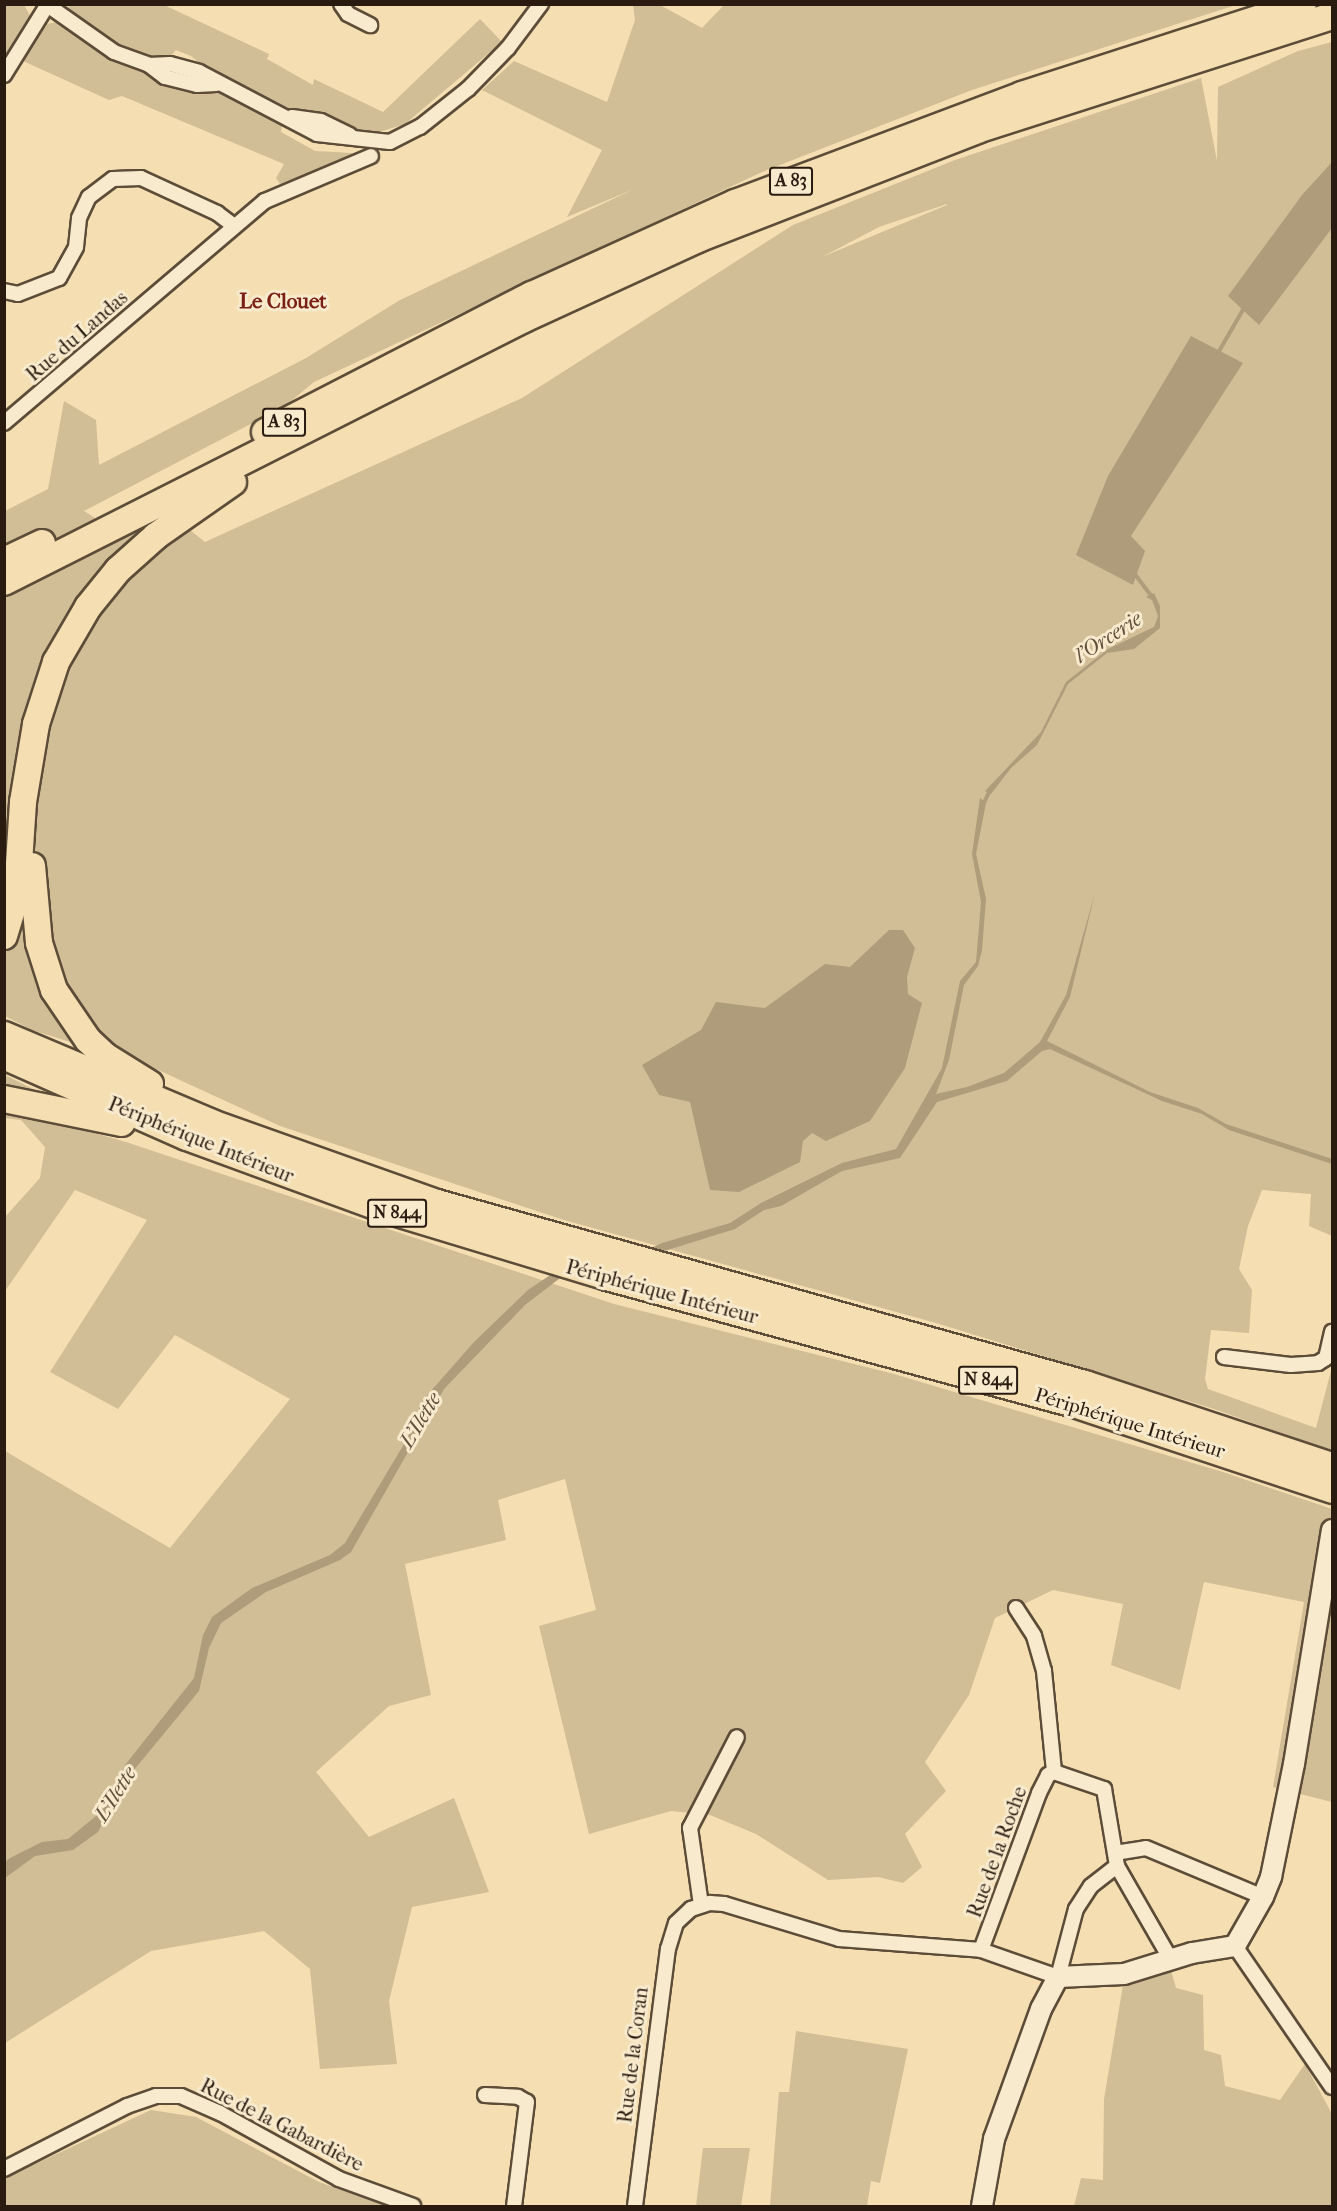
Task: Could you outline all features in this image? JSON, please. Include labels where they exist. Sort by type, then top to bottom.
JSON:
[{"type":"highway","name":"A 83","points":[[81,533],[162,485],[522,299],[688,223],[846,159],[1022,94],[1304,4]]},
{"type":"highway","name":"A 83","points":[[81,533],[308,430],[573,295],[777,206],[1061,101],[1332,16]]},
{"type":"highway","points":[[4,936],[16,893],[33,744],[56,662],[81,619],[103,586],[174,522],[308,430]]},
{"type":"highway","points":[[4,572],[81,533]]},
{"type":"highway","points":[[4,561],[42,552]]},
{"type":"highway","points":[[4,582],[42,552]]},
{"type":"highway","points":[[33,744],[38,767],[32,866],[34,917],[54,990],[75,1024],[105,1056],[154,1087],[195,1104],[212,1123]]},
{"type":"highway","name":"N 844","points":[[4,1035],[212,1123],[553,1250],[661,1269],[1085,1384],[1332,1466]]},
{"type":"highway","name":"Périphérique Intérieur","points":[[4,1056],[81,1092],[246,1160],[354,1200],[553,1250],[638,1286],[1077,1405],[1332,1490]]},
{"type":"highway","points":[[4,1099],[130,1125],[223,1162],[246,1160]]},
{"type":"street","points":[[341,4],[348,14],[370,25]]},
{"type":"street","points":[[4,75],[47,5],[114,52],[149,65],[180,82],[216,84],[284,115],[317,134],[384,142],[402,138],[474,84],[541,4]]},
{"type":"street","name":"Rue du Landas","points":[[4,423],[233,225],[265,201],[371,156]]},
{"type":"street","points":[[4,291],[18,294],[59,278],[76,247],[79,218],[89,197],[113,178],[141,178],[217,213],[233,225]]},
{"type":"street","points":[[1224,1357],[1291,1365],[1317,1363],[1326,1358],[1332,1332]]},
{"type":"street","points":[[1235,1946],[1263,1897],[1271,1877],[1294,1764],[1332,1530]]},
{"type":"street","points":[[1016,1608],[1034,1636],[1044,1671],[1054,1772],[1104,1790],[1116,1860],[1171,1960]]},
{"type":"street","points":[[737,1737],[690,1828],[701,1905],[730,1905],[839,1940],[981,1950],[1058,1977],[1104,1978],[1212,1948],[1235,1946]]},
{"type":"street","name":"Rue de la Roche","points":[[981,1950],[1039,1793],[1048,1775],[1054,1772]]},
{"type":"street","points":[[982,2206],[994,2139],[1041,2008],[1058,1977],[1076,1909],[1090,1886],[1116,1860],[1146,1848],[1263,1897]]},
{"type":"street","name":"Rue de la Coran","points":[[634,2206],[672,1931],[685,1913],[701,1905]]},
{"type":"street","points":[[1235,1946],[1332,2087]]},
{"type":"street","points":[[485,2095],[518,2097],[527,2102],[514,2206]]},
{"type":"street","name":"Rue de la Gabardière","points":[[4,2169],[127,2106],[156,2096],[181,2096],[220,2113],[339,2179],[413,2206]]},
{"type":"shaded area","points":[[725,4],[1236,5],[972,90],[762,172],[314,382],[285,406],[84,511],[125,537],[166,511],[205,542],[522,398],[793,225],[955,160],[1201,78],[1217,161],[1218,87],[1298,51],[1332,42],[1332,1236],[1309,1226],[1311,1194],[1262,1190],[1248,1226],[1239,1269],[1252,1290],[1249,1333],[1211,1330],[1205,1379],[1208,1389],[1316,1428],[1332,1367],[1332,1451],[1214,1409],[936,1323],[564,1220],[280,1126],[156,1069],[32,1030],[5,1016],[5,511],[48,489],[64,401],[96,420],[99,465],[306,358],[400,300],[634,189],[567,217],[602,150],[482,90],[514,61],[607,102],[635,20],[633,5],[660,5],[702,28]],"holes":[[[947,205],[822,257],[879,227]]]},
{"type":"shaded area","points":[[5,5],[24,5],[32,19],[10,55],[5,53]]},
{"type":"shaded area","points":[[67,5],[164,5],[269,54],[267,59],[313,85],[314,79],[383,112],[480,19],[502,42],[405,124],[379,132],[356,132],[263,99],[215,76],[191,56],[176,50],[167,60],[138,56],[107,41],[80,21]]},
{"type":"shaded area","points":[[57,22],[196,89],[216,91],[282,124],[281,132],[315,151],[352,153],[352,157],[280,184],[276,178],[284,164],[122,96],[109,100],[23,61],[47,24]]},
{"type":"shaded area","points":[[5,1075],[55,1100],[5,1091]]},
{"type":"shaded area","points":[[5,1108],[126,1142],[614,1304],[894,1374],[1223,1472],[1332,1509],[1332,1802],[1273,1787],[1304,1602],[1204,1582],[1180,1690],[1111,1665],[1123,1604],[1053,1590],[995,1618],[969,1695],[925,1762],[946,1791],[905,1834],[922,1867],[903,1883],[878,1877],[828,1880],[756,1834],[710,1815],[671,1811],[589,1834],[539,1626],[596,1610],[565,1479],[498,1500],[506,1540],[405,1564],[431,1695],[389,1706],[316,1772],[369,1837],[454,1798],[489,1892],[412,1907],[389,2001],[397,2064],[320,2069],[310,1969],[264,1931],[151,1951],[5,2043],[5,1451],[170,1548],[290,1399],[175,1335],[118,1409],[50,1372],[147,1220],[75,1190],[5,1291],[5,1217],[40,1178],[45,1147],[21,1120],[5,1118]]},
{"type":"shaded area","points":[[1171,1970],[1176,1988],[1203,1995],[1204,2050],[1221,2055],[1225,2086],[1280,2100],[1305,2064],[1332,2114],[1332,2206],[1074,2206],[1081,2178],[1103,2180],[1104,2099],[1123,1985]]},
{"type":"shaded area","points":[[796,2031],[908,2049],[880,2183],[871,2181],[867,2206],[770,2206],[779,2092],[789,2092]]},
{"type":"shaded area","points":[[151,2110],[196,2117],[319,2182],[386,2206],[5,2206],[5,2178]]},
{"type":"shaded area","points":[[703,2148],[750,2148],[741,2206],[696,2206]]},
{"type":"water","points":[[1332,162],[1332,228],[1259,325],[1228,296],[1302,195]]},
{"type":"water","points":[[1191,336],[1243,363],[1131,536],[1145,551],[1133,585],[1076,555],[1108,476]]},
{"type":"water","points":[[1154,593],[1160,606],[1160,628],[1134,649],[1107,653],[1068,684],[1037,745],[1011,768],[991,794],[985,791],[1041,732],[1066,682],[1108,649],[1154,627],[1158,616],[1152,600],[1146,597]]},
{"type":"water","name":"L'Ilette","points":[[980,798],[986,803],[976,854],[986,899],[982,950],[978,966],[964,985],[949,1060],[936,1094],[967,1087],[1004,1073],[1040,1042],[1066,995],[1095,893],[1070,997],[1047,1041],[1150,1092],[1198,1108],[1226,1124],[1332,1159],[1332,1164],[1229,1130],[1202,1114],[1162,1101],[1050,1049],[1042,1051],[1007,1081],[937,1102],[900,1158],[842,1171],[781,1206],[764,1210],[735,1229],[658,1253],[608,1278],[568,1272],[525,1305],[444,1389],[351,1552],[340,1560],[266,1592],[221,1623],[209,1648],[199,1691],[129,1776],[98,1832],[73,1850],[35,1856],[5,1878],[5,1862],[10,1858],[42,1842],[68,1839],[102,1811],[125,1765],[194,1678],[203,1635],[212,1617],[252,1588],[330,1555],[345,1543],[407,1439],[423,1400],[474,1342],[528,1290],[568,1263],[610,1267],[662,1243],[730,1223],[761,1203],[842,1163],[896,1149],[942,1068],[960,981],[976,962],[981,902],[972,854]]},
{"type":"water","points":[[889,930],[903,930],[915,948],[907,977],[908,994],[922,1003],[905,1068],[870,1121],[826,1141],[812,1133],[803,1141],[800,1162],[739,1192],[710,1190],[690,1102],[659,1095],[642,1065],[701,1030],[716,1002],[765,1008],[825,964],[850,967]]},
{"type":"waterway","name":"l'Orcerie","points":[[1218,353],[1244,308]]},
{"type":"waterway","name":"l'Orcerie","points":[[1134,573],[1153,598]]},
{"type":"waterway","name":"l'Orcerie","points":[[983,805],[990,790]]},
{"type":"district","name":"Le Clouet","points":[[283,301]]}]
